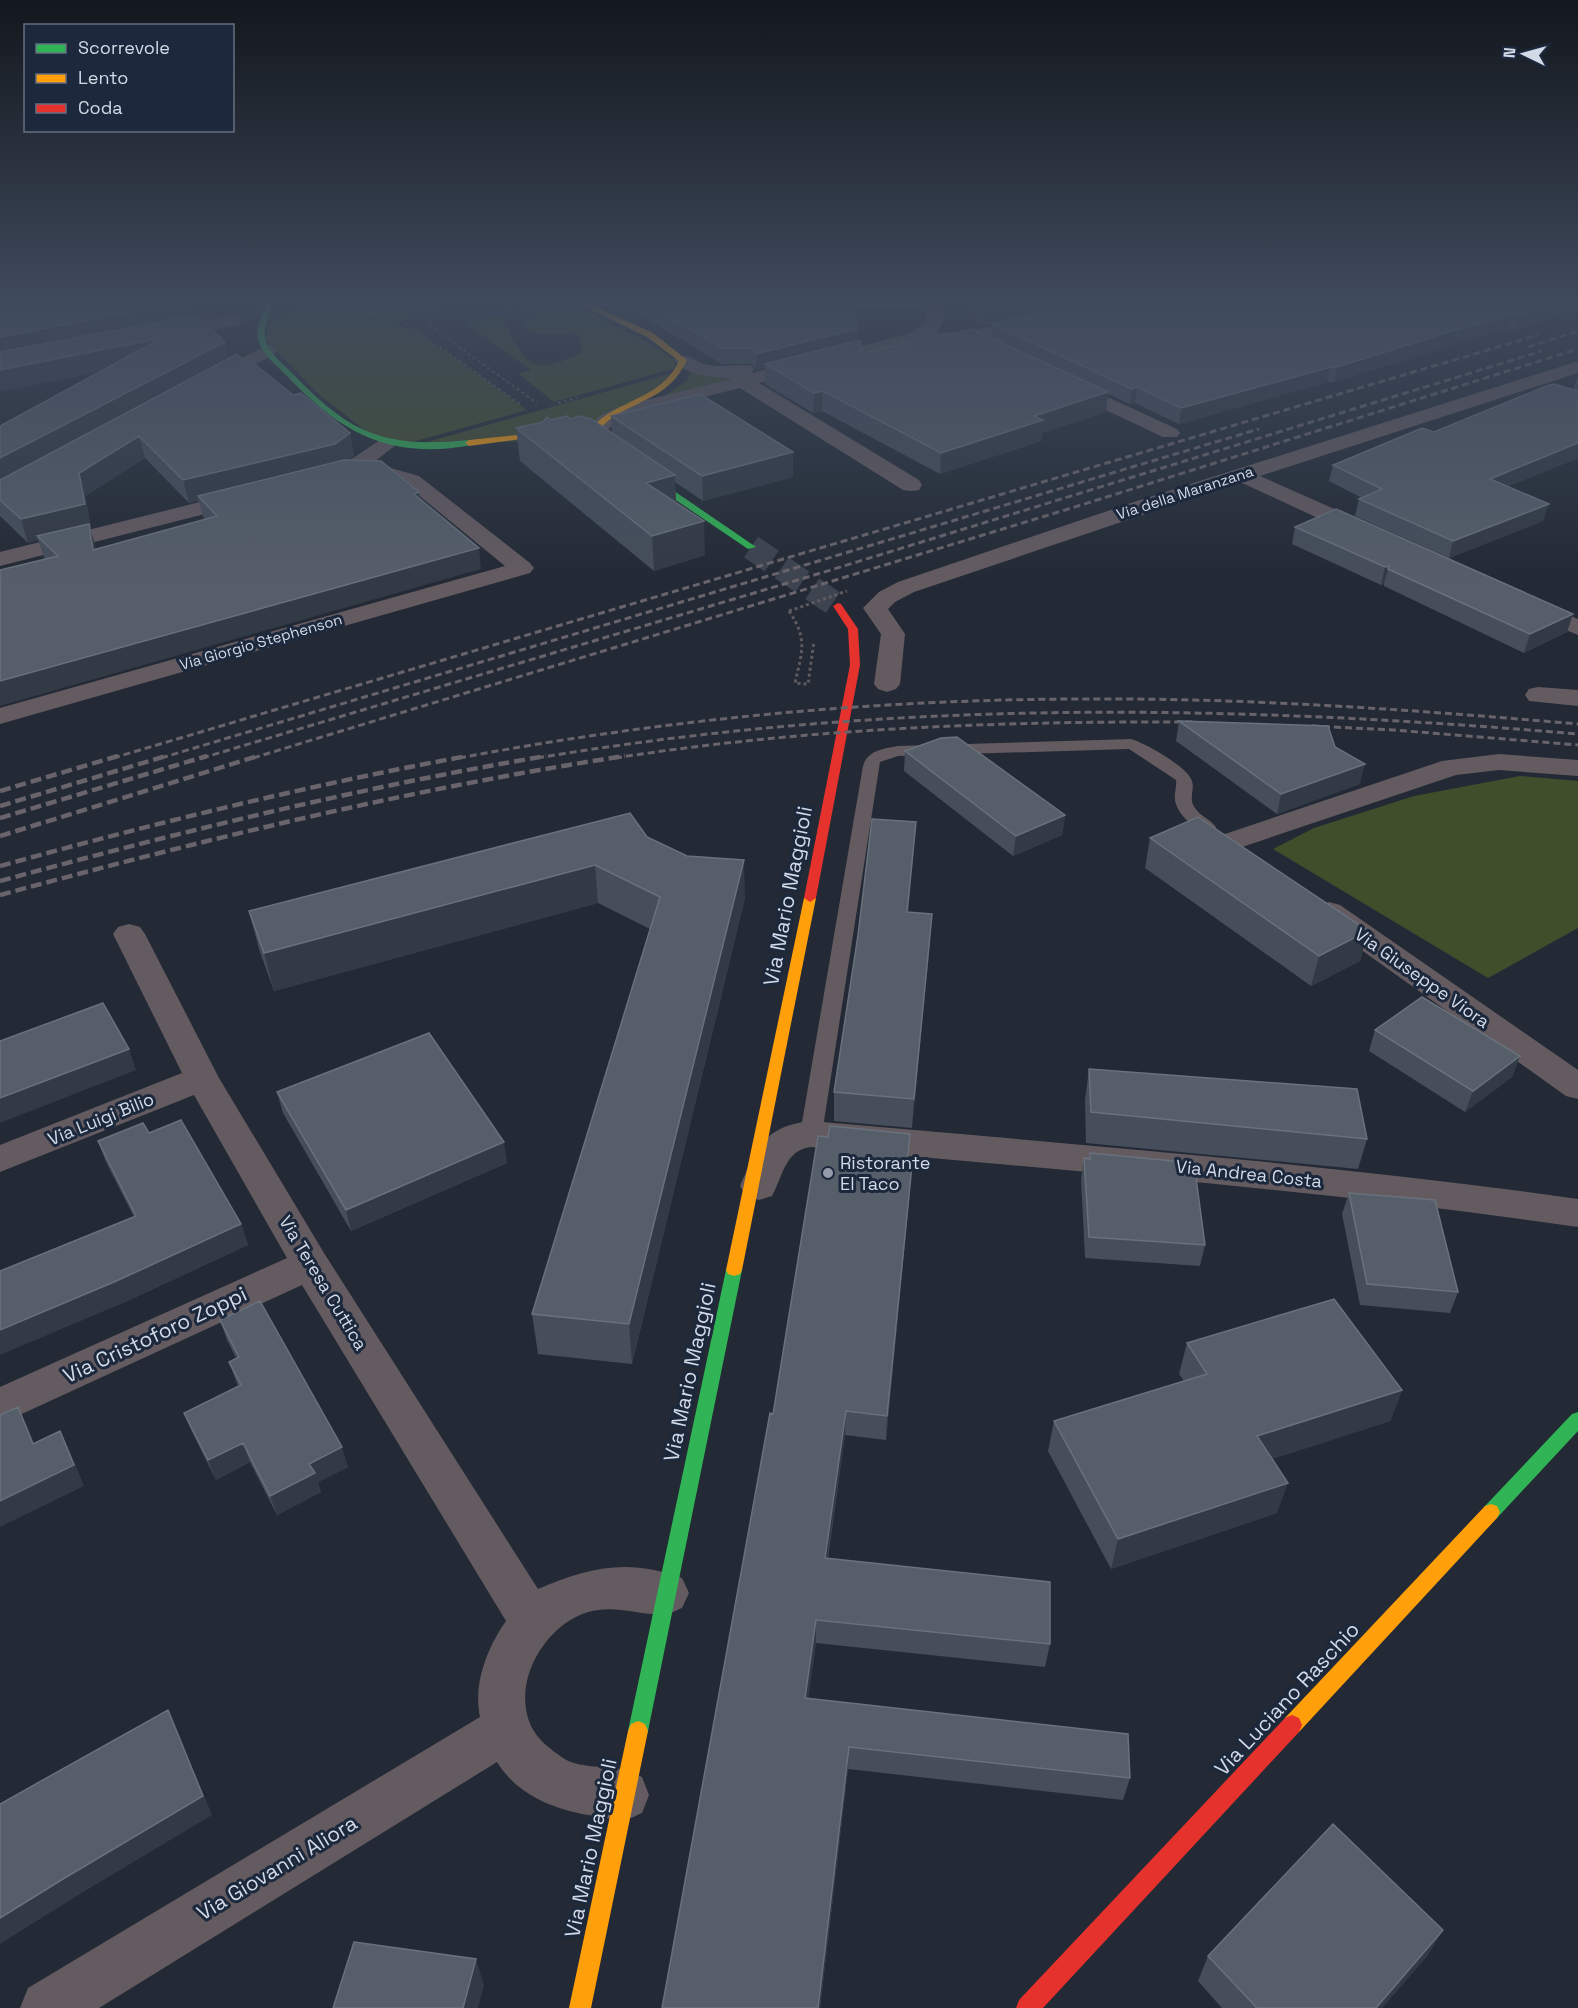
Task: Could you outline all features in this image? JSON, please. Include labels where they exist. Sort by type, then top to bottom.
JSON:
[{"type":"street","points":[[186,395],[190,393]]},
{"type":"street","points":[[307,393],[342,422],[362,435],[387,444],[419,446],[456,444],[535,434],[571,437]]},
{"type":"street","points":[[599,442],[598,424],[605,416],[628,403],[654,393]]},
{"type":"street","points":[[599,442],[606,420],[629,410],[687,393]]},
{"type":"street","points":[[764,393],[911,485]]},
{"type":"street","points":[[1085,393],[1170,433]]},
{"type":"street","name":"Via della Maranzana","points":[[887,684],[893,634],[875,608],[887,597],[906,587],[1241,475],[1500,393]]},
{"type":"street","points":[[1554,393],[1558,394]]},
{"type":"street","points":[[301,483],[347,472],[387,444]]},
{"type":"street","points":[[629,464],[751,547]]},
{"type":"street","name":"Via Giorgio Stephenson","points":[[0,716],[522,568],[412,480],[387,473],[347,472]]},
{"type":"street","points":[[1241,475],[1382,539]]},
{"type":"street","points":[[0,559],[266,492]]},
{"type":"street","points":[[1513,598],[1578,628]]},
{"type":"street","name":"Via Mario Maggioli","points":[[580,2008],[739,1238],[771,1094],[840,744],[857,649],[853,627],[838,606]]},
{"type":"street","points":[[1538,695],[1578,698]]},
{"type":"street","points":[[1218,835],[1452,767],[1500,762],[1578,768]]},
{"type":"street","points":[[1218,835],[1258,862]]},
{"type":"street","name":"Via Giuseppe Viora","points":[[1307,896],[1578,1087]]},
{"type":"street","name":"Via Teresa Cuttica","points":[[129,933],[202,1078],[310,1264],[533,1623]]},
{"type":"street","name":"Via Luigi Bilio","points":[[0,1159],[202,1078]]},
{"type":"street","points":[[739,1238],[775,1150],[784,1140],[811,1134]]},
{"type":"street","name":"Via Andrea Costa","points":[[811,1134],[1260,1175],[1578,1212]]},
{"type":"street","name":"Via Cristoforo Zoppi","points":[[0,1406],[310,1264]]},
{"type":"street","name":"Via Luciano Raschio","points":[[1027,2008],[1578,1419]]},
{"type":"street","points":[[624,1795],[580,1788],[548,1778],[522,1756],[505,1729],[500,1700],[505,1666],[522,1634],[547,1609],[578,1593],[613,1587],[666,1593]]},
{"type":"street","name":"Via Giovanni Aliora","points":[[48,2008],[505,1729]]},
{"type":"lane","points":[[811,1134],[874,758],[884,753],[898,751],[1128,744],[1143,749],[1181,776],[1185,784],[1183,797],[1185,805],[1218,835]]},
{"type":"path","points":[[505,393],[522,405]]},
{"type":"path","points":[[524,393],[544,407]]},
{"type":"path","points":[[813,636],[814,644],[808,684],[795,683],[804,644],[802,628],[789,611],[847,591]]},
{"type":"green space","points":[[317,393],[503,393],[527,410],[409,443],[375,438]]},
{"type":"green space","points":[[542,393],[587,393],[554,402]]},
{"type":"green space","points":[[603,393],[649,393],[582,439],[416,445]]},
{"type":"green space","points":[[670,393],[681,393],[662,398]]},
{"type":"green space","points":[[1520,776],[1578,781],[1578,928],[1488,978],[1273,849],[1314,828],[1414,796]]},
{"type":"building","points":[[61,393],[127,393],[0,458],[0,426]]},
{"type":"building","points":[[164,393],[290,393],[293,395],[301,393],[350,433],[335,444],[183,480],[139,436],[79,473],[85,504],[21,519],[0,500],[0,480]]},
{"type":"building","points":[[826,393],[1106,393],[1034,416],[1043,420],[941,453]]},
{"type":"building","points":[[1149,393],[1237,393],[1181,408]]},
{"type":"building","points":[[1530,393],[1578,393],[1578,443],[1490,479],[1549,504],[1453,541],[1359,499],[1382,489],[1333,465],[1422,428],[1434,432]]},
{"type":"building","points":[[700,394],[793,452],[702,476],[611,416]]},
{"type":"building","points":[[567,416],[570,419],[579,416],[591,419],[675,475],[646,483],[704,521],[652,536],[516,428],[543,422],[547,417],[551,420]]},
{"type":"building","points":[[344,460],[381,461],[419,492],[414,494],[479,548],[0,681],[0,570],[58,556],[37,536],[89,524],[93,550],[217,516],[198,496]]},
{"type":"building","points":[[1336,509],[1573,614],[1530,634],[1388,569],[1389,566],[1385,567],[1295,527]]},
{"type":"building","points":[[1179,721],[1328,726],[1335,747],[1365,764],[1281,794]]},
{"type":"building","points":[[957,737],[1065,815],[1016,836],[905,751],[941,738]]},
{"type":"building","points":[[630,813],[647,837],[687,856],[744,860],[629,1324],[532,1314],[660,897],[595,865],[264,953],[249,911]]},
{"type":"building","points":[[1198,817],[1368,931],[1319,956],[1150,838]]},
{"type":"building","points":[[872,819],[916,822],[907,912],[932,914],[914,1099],[834,1092],[858,935]]},
{"type":"building","points":[[1422,997],[1520,1056],[1473,1091],[1375,1030]]},
{"type":"building","points":[[103,1003],[129,1049],[0,1098],[0,1041]]},
{"type":"building","points":[[429,1033],[504,1142],[346,1210],[277,1092]]},
{"type":"building","points":[[1089,1069],[1357,1089],[1367,1139],[1091,1112]]},
{"type":"building","points":[[181,1120],[241,1224],[114,1282],[0,1330],[0,1271],[136,1216],[98,1141],[143,1123],[149,1133]]},
{"type":"building","points":[[830,1126],[910,1134],[907,1165],[912,1165],[887,1416],[846,1411],[825,1558],[1050,1582],[1050,1644],[816,1620],[805,1698],[1128,1734],[1130,1778],[849,1747],[818,2008],[662,2008],[770,1413],[773,1414],[818,1136],[828,1137]]},
{"type":"building","points":[[1090,1153],[1194,1163],[1205,1245],[1089,1237],[1084,1158],[1090,1159]]},
{"type":"building","points":[[1349,1193],[1435,1200],[1458,1292],[1367,1284]]},
{"type":"building","points":[[1334,1299],[1402,1390],[1257,1436],[1288,1483],[1118,1539],[1054,1421],[1207,1374],[1187,1343]]},
{"type":"building","points":[[260,1301],[342,1447],[309,1464],[315,1473],[270,1496],[243,1443],[208,1460],[184,1413],[241,1385],[229,1362],[239,1357],[220,1320]]},
{"type":"building","points":[[18,1407],[33,1444],[60,1431],[74,1465],[0,1501],[0,1415]]},
{"type":"building","points":[[168,1710],[203,1796],[0,1918],[0,1804]]},
{"type":"building","points":[[1333,1824],[1443,1930],[1376,2008],[1257,2008],[1208,1956]]},
{"type":"building","points":[[354,1942],[476,1959],[463,2008],[333,2008]]},
{"type":"tunnel","points":[[751,547],[838,606]]},
{"type":"railway","points":[[113,758],[1344,393]]},
{"type":"railway","points":[[202,758],[821,573],[1407,393]]},
{"type":"railway","points":[[253,758],[1078,506],[1439,393]]},
{"type":"railway","points":[[161,758],[1259,429]]},
{"type":"railway","points":[[459,758],[537,744],[693,722],[851,707],[1009,700],[1149,699],[1272,703],[1578,724]]},
{"type":"railway","points":[[537,758],[668,739],[798,725],[928,717],[1057,713],[1186,713],[1316,717],[1578,734]]},
{"type":"railway","points":[[615,758],[759,740],[904,728],[1050,723],[1195,722]]},
{"type":"railway","points":[[1312,726],[1394,730],[1578,745]]},
{"type":"railway","points":[[0,791],[118,756]]},
{"type":"railway","points":[[0,806],[166,756]]},
{"type":"railway","points":[[0,818],[207,756]]},
{"type":"railway","points":[[0,836],[258,756]]},
{"type":"railway","points":[[0,866],[233,806],[350,779],[467,756]]},
{"type":"railway","points":[[0,881],[135,845],[339,796],[546,756]]},
{"type":"railway","points":[[0,895],[311,816],[467,783],[625,756]]},
{"type":"traffic: fast","points":[[307,393],[328,412],[368,436],[412,446],[469,443]]},
{"type":"traffic: fast","points":[[639,471],[751,547]]},
{"type":"traffic: fast","points":[[638,1731],[734,1270]]},
{"type":"traffic: fast","points":[[1491,1512],[1578,1419]]},
{"type":"traffic: slow","points":[[601,445],[597,427],[620,409],[655,393]]},
{"type":"traffic: slow","points":[[469,443],[537,435],[561,436]]},
{"type":"traffic: slow","points":[[734,1270],[810,898]]},
{"type":"traffic: slow","points":[[1292,1725],[1491,1512]]},
{"type":"traffic: slow","points":[[580,2008],[638,1731]]},
{"type":"traffic: jam","points":[[810,898],[855,665],[853,629],[838,606]]},
{"type":"traffic: jam","points":[[1027,2008],[1292,1725]]},
{"type":"place","name":"Ristorante El Taco","points":[[828,1173]]}]
